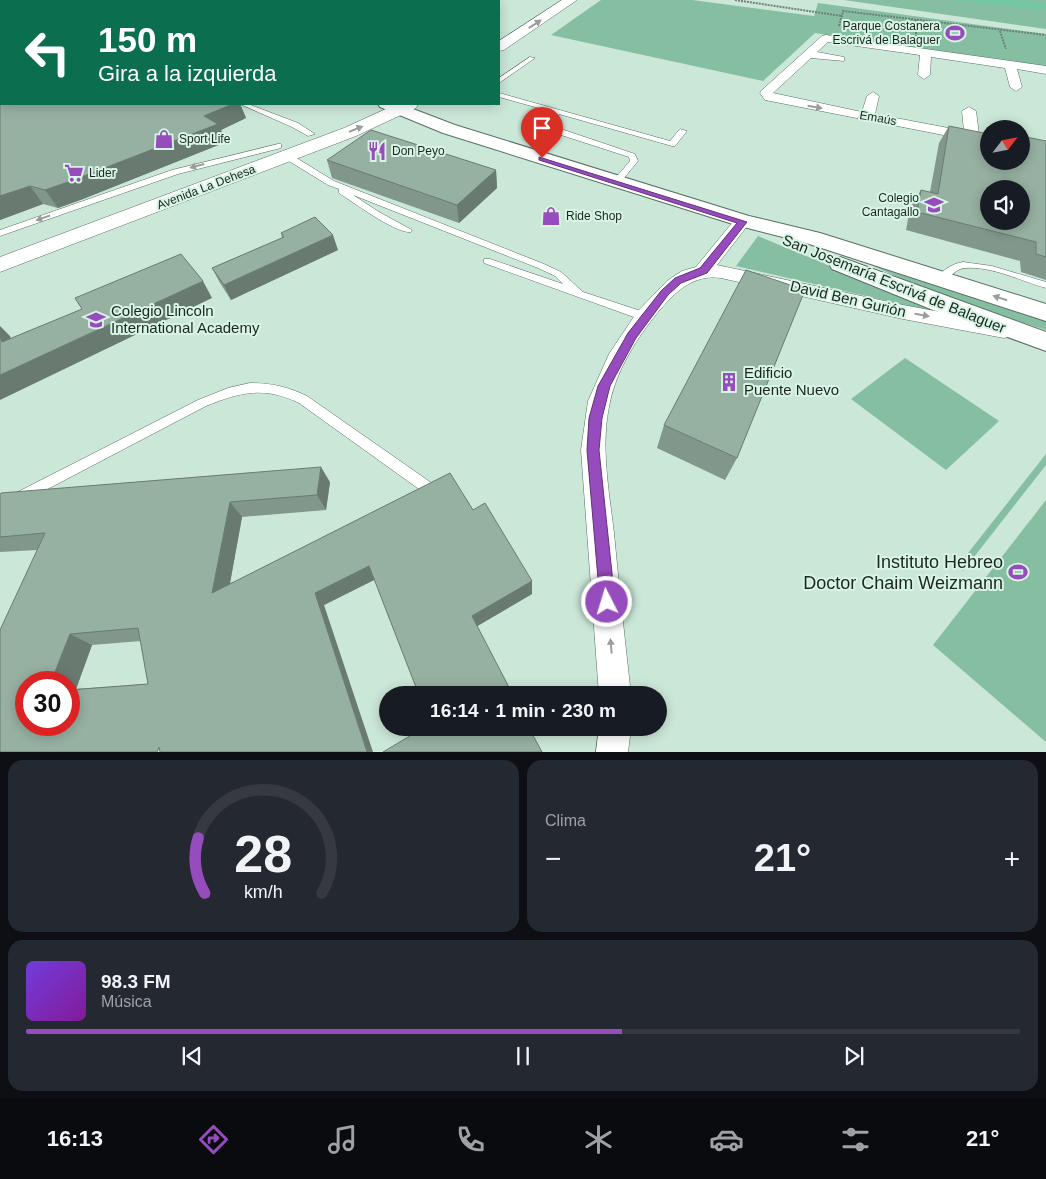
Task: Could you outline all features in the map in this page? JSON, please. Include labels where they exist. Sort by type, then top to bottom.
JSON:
[{"type":"main road","points":[[500,46],[572,0]]},
{"type":"main road","name":"Avenida La Dehesa","points":[[0,250],[283,151],[310,134],[372,105]]},
{"type":"main road","name":"Avenida La Dehesa","points":[[0,265],[399,106]]},
{"type":"street","points":[[808,54],[831,38],[1046,70]]},
{"type":"street","points":[[924,75],[926,52]]},
{"type":"street","points":[[808,54],[840,59]]},
{"type":"street","name":"Emaús","points":[[808,54],[768,90],[768,96],[778,100],[980,138]]},
{"type":"street","points":[[1010,64],[1016,86]]},
{"type":"street","points":[[868,116],[873,96]]},
{"type":"street","name":"San Josemaría Escrivá de Balaguer","points":[[399,106],[449,129],[743,222],[813,238],[1046,313]]},
{"type":"street","points":[[969,111],[972,137]]},
{"type":"street","name":"San Josemaría Escrivá de Balaguer","points":[[743,222],[806,250],[1046,342]]},
{"type":"street","name":"David Ben Gurión","points":[[703,271],[743,222]]},
{"type":"street","name":"David Ben Gurión","points":[[614,686],[593,450],[596,418],[604,386],[618,358],[664,293],[678,281],[703,271],[741,274],[903,312],[1022,334]]},
{"type":"street","points":[[612,752],[614,736]]},
{"type":"lane","points":[[500,80],[532,58]]},
{"type":"lane","points":[[500,95],[672,144],[683,131]]},
{"type":"lane","points":[[245,105],[295,125],[310,134]]},
{"type":"lane","points":[[558,112],[551,119],[556,130],[632,156],[634,161],[616,182]]},
{"type":"lane","points":[[0,233],[175,172],[283,151],[331,182],[369,210],[408,230]]},
{"type":"lane","points":[[331,182],[541,266],[558,274],[580,294]]},
{"type":"lane","points":[[487,261],[646,317]]},
{"type":"lane","points":[[941,280],[952,268],[962,265],[976,265],[1046,286]]},
{"type":"lane","points":[[0,508],[202,403],[223,393],[246,387],[269,386],[300,396],[428,488]]},
{"type":"path","points":[[735,0],[842,16]]},
{"type":"path","points":[[831,38],[843,11],[1046,35]]},
{"type":"shaded area","points":[[601,0],[692,0],[814,16],[818,3],[1046,34],[1046,67],[815,33],[763,81],[551,35]]},
{"type":"shaded area","points":[[844,0],[1046,0],[1046,29]]},
{"type":"shaded area","points":[[950,0],[1016,0],[1046,4],[1046,10]]},
{"type":"shaded area","points":[[758,236],[948,315],[736,266]]},
{"type":"shaded area","points":[[869,264],[1046,321],[1046,330],[956,300]]},
{"type":"shaded area","points":[[905,358],[999,421],[946,470],[851,399]]},
{"type":"shaded area","points":[[1046,454],[1046,465],[963,571],[957,567]]},
{"type":"shaded area","name":"Instituto Hebreo Doctor Chaim Weizmann","points":[[1046,500],[1046,742],[933,645]]},
{"type":"building","name":"Lider","points":[[0,105],[231,105],[204,116],[218,124],[45,190],[30,186],[0,196]]},
{"type":"building","points":[[949,126],[980,132],[980,170],[1030,170],[1030,138],[1046,141],[1046,257],[1036,254],[1036,242],[988,230],[1030,230],[1030,180],[980,180],[980,228],[917,212],[921,190],[938,194]]},
{"type":"building","points":[[371,130],[496,170],[457,205],[327,160]]},
{"type":"building","points":[[315,217],[333,235],[224,285],[212,268],[284,237],[281,233]]},
{"type":"building","points":[[181,254],[203,281],[0,375],[0,337],[2,342],[82,309],[75,298]]},
{"type":"building","name":"Edificio Puente Nuevo","points":[[746,270],[805,290],[737,458],[664,425]]},
{"type":"building","points":[[321,467],[317,495],[230,502],[212,593],[450,473],[473,510],[485,503],[532,581],[472,616],[508,686],[416,686],[369,566],[315,593],[367,752],[160,752],[159,747],[157,752],[0,752],[0,630],[45,533],[0,537],[1,493]],"holes":[[[138,628],[148,684],[80,689],[80,736],[15,736],[15,671],[55,671],[70,634]]]},
{"type":"building","points":[[410,736],[533,736],[542,752],[383,752]]},
{"type":"place","name":"Parque Costanera Escrivá de Balaguer","points":[[955,33]]},
{"type":"place","name":"Sport Life","points":[[164,139]]},
{"type":"place","name":"Don Peyo","points":[[377,151]]},
{"type":"place","name":"Lider","points":[[74,173]]},
{"type":"place","name":"Colegio Cantagallo","points":[[934,205]]},
{"type":"place","name":"Ride Shop","points":[[551,216]]},
{"type":"place","name":"Colegio Lincoln International Academy","points":[[96,320]]},
{"type":"place","name":"Edificio Puente Nuevo","points":[[729,382]]},
{"type":"place","name":"Instituto Hebreo Doctor Chaim Weizmann","points":[[1018,572]]},
{"type":"route","points":[[542,158],[743,222],[703,271],[678,281],[664,293],[632,336],[604,386],[596,418],[593,450],[607,602]]}]
